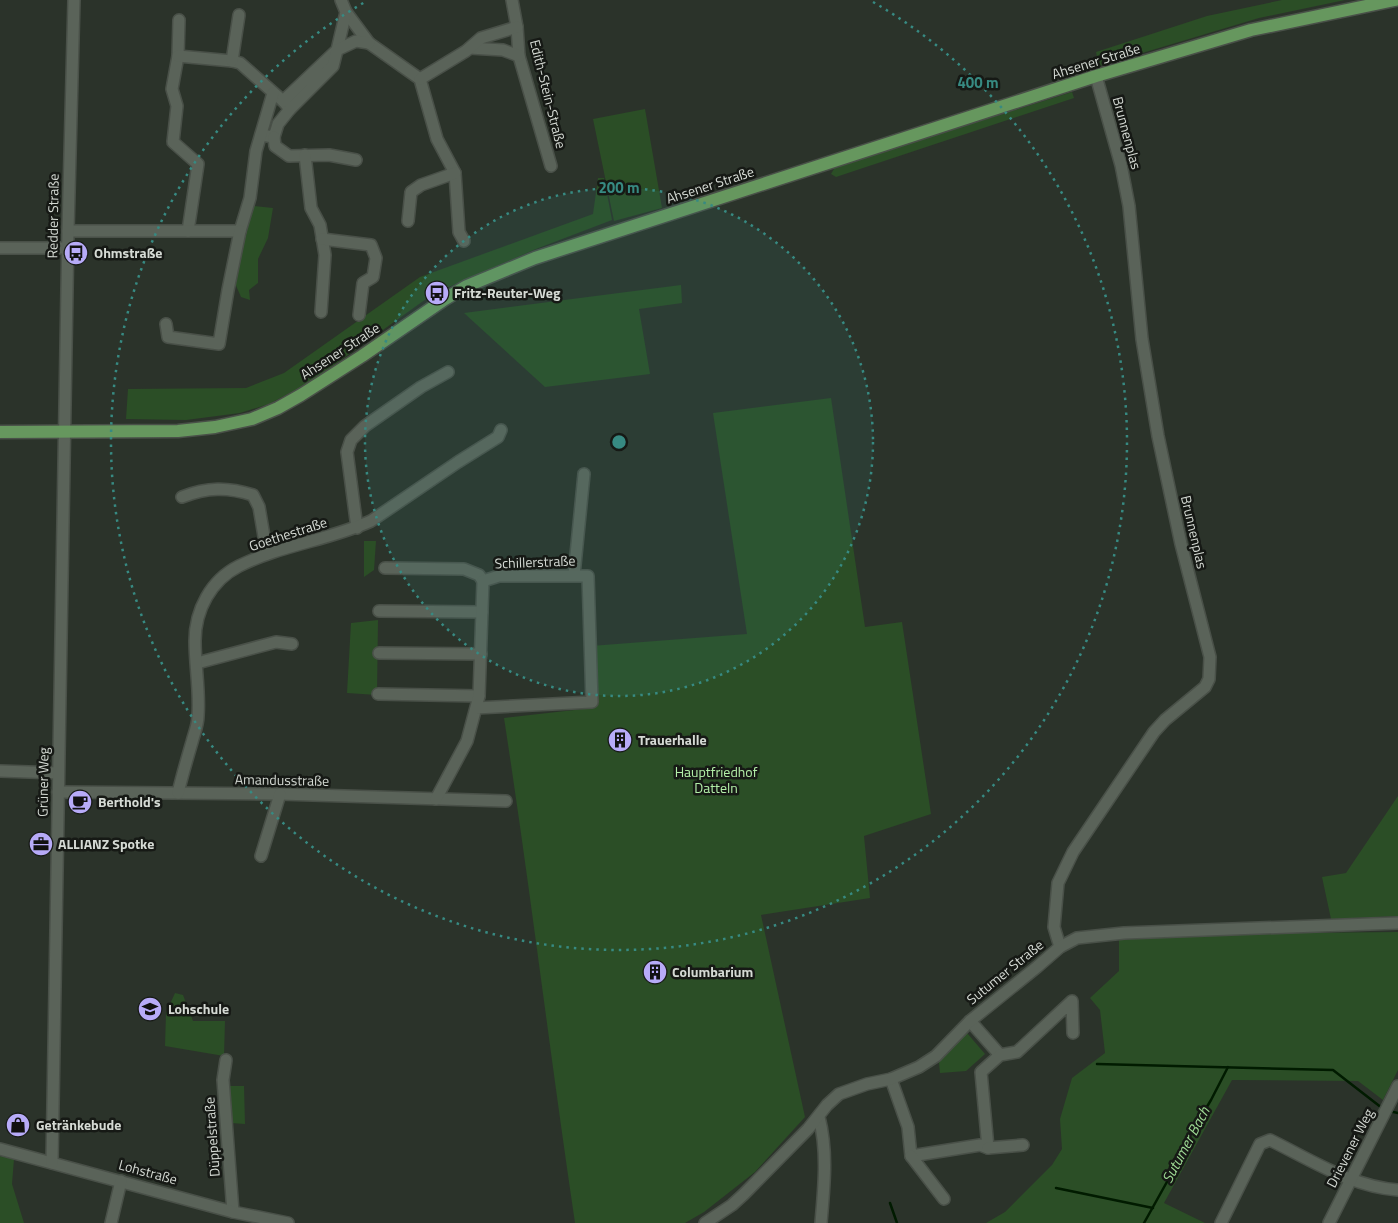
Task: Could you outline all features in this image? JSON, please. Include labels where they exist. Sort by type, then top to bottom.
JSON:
[{"type":"main road","name":"Ahsener Straße","points":[[0,432],[178,431],[215,427],[252,419],[278,408],[301,395],[456,292],[535,258],[1096,76],[1251,30],[1395,0]]},
{"type":"street","name":"Redder Straße","points":[[65,432],[74,0]]},
{"type":"street","points":[[341,0],[346,12],[369,43],[420,79],[438,139],[455,173],[459,232],[464,241]]},
{"type":"street","name":"Edith-Stein-Straße","points":[[512,0],[517,27],[519,56],[551,166]]},
{"type":"street","points":[[337,50],[346,12]]},
{"type":"street","points":[[232,61],[239,15]]},
{"type":"street","points":[[179,20],[178,56],[172,89],[178,106],[173,142],[198,164],[188,231]]},
{"type":"street","points":[[420,79],[470,48],[481,38],[517,27]]},
{"type":"street","points":[[356,160],[328,154],[289,156],[275,146],[274,138],[286,105],[337,50],[356,41],[369,43]]},
{"type":"street","points":[[470,48],[503,50],[519,56]]},
{"type":"street","points":[[178,56],[240,63],[286,105]]},
{"type":"street","name":"Brunnenplas","points":[[1060,947],[1054,927],[1058,882],[1073,852],[1154,732],[1165,720],[1205,687],[1209,679],[1210,668],[1208,650],[1181,544],[1158,436],[1142,340],[1130,206],[1121,165],[1096,76]]},
{"type":"street","points":[[166,324],[168,337],[219,344],[240,231],[250,198],[256,151],[273,93]]},
{"type":"street","points":[[261,135],[274,138]]},
{"type":"street","points":[[305,155],[311,208],[320,225],[325,255],[321,312]]},
{"type":"street","points":[[408,221],[411,192],[421,185],[455,173]]},
{"type":"street","points":[[68,231],[240,231]]},
{"type":"street","points":[[322,239],[371,245],[376,258],[373,277],[363,283],[359,315]]},
{"type":"street","points":[[0,248],[68,248]]},
{"type":"street","points":[[357,528],[347,452],[350,440],[365,426],[421,387],[448,372]]},
{"type":"street","name":"Goethestraße","points":[[178,793],[198,719],[199,694],[195,640],[199,617],[206,595],[214,585],[237,567],[267,554],[357,528],[371,521],[498,437],[501,430]]},
{"type":"street","name":"Grüner Weg","points":[[52,1162],[65,432]]},
{"type":"street","points":[[574,575],[584,474]]},
{"type":"street","points":[[182,497],[200,490],[236,490],[253,495],[259,507],[267,554]]},
{"type":"street","name":"Schillerstraße","points":[[385,568],[464,569],[479,575],[483,580],[481,654],[476,708],[466,741],[436,799]]},
{"type":"street","name":"Schillerstraße","points":[[476,708],[592,702],[588,576],[500,576],[483,580]]},
{"type":"street","points":[[379,611],[482,612]]},
{"type":"street","points":[[197,663],[276,642],[292,644]]},
{"type":"street","points":[[379,653],[481,654]]},
{"type":"street","points":[[378,694],[478,696]]},
{"type":"street","points":[[0,771],[58,773]]},
{"type":"street","name":"Amandusstraße","points":[[58,792],[280,794],[506,801]]},
{"type":"street","points":[[261,856],[280,794]]},
{"type":"street","name":"Sutumer Straße","points":[[705,1223],[732,1205],[744,1194],[839,1094],[867,1084],[891,1079],[919,1067],[936,1056],[970,1021],[1060,947],[1077,938],[1124,933],[1398,922]]},
{"type":"street","points":[[988,1148],[981,1072],[1000,1055],[1017,1052],[1072,1001],[1073,1033]]},
{"type":"street","points":[[970,1021],[1000,1055]]},
{"type":"street","name":"Düppelstraße","points":[[226,1060],[223,1080],[233,1212]]},
{"type":"street","points":[[891,1079],[908,1127],[911,1156],[944,1199]]},
{"type":"street","name":"Drievener Weg","points":[[1329,1223],[1398,1086]]},
{"type":"street","points":[[819,1117],[823,1133],[826,1163],[821,1223]]},
{"type":"street","points":[[1221,1223],[1260,1144],[1270,1140],[1351,1180],[1372,1187],[1398,1190]]},
{"type":"street","points":[[911,1156],[980,1145],[988,1148],[1023,1145]]},
{"type":"street","name":"Lohstraße","points":[[0,1149],[233,1212],[287,1223]]},
{"type":"street","points":[[111,1223],[121,1181]]},
{"type":"green space","points":[[1282,0],[1345,0],[1259,18],[1099,66],[1096,52],[1207,16]]},
{"type":"green space","points":[[1072,92],[1074,98],[836,177],[831,174],[835,167]]},
{"type":"green space","points":[[645,109],[662,208],[614,221],[593,119]]},
{"type":"green space","points":[[598,178],[604,178],[612,220],[536,249],[433,294],[309,383],[269,404],[240,413],[186,420],[126,419],[128,389],[246,388],[284,373],[420,277],[593,214]]},
{"type":"green space","points":[[254,206],[273,208],[268,238],[258,259],[258,283],[249,290],[250,300],[241,297],[234,281],[238,250],[246,236],[249,212]]},
{"type":"green space","points":[[681,285],[682,303],[639,309],[650,374],[545,387],[464,313]]},
{"type":"green space","name":"Hauptfriedhof Datteln","points":[[831,398],[865,627],[902,622],[931,814],[864,836],[870,898],[761,915],[805,1117],[755,1172],[704,1212],[685,1223],[575,1223],[504,718],[592,708],[591,646],[747,634],[713,413]]},
{"type":"green space","points":[[364,541],[376,541],[374,570],[364,577]]},
{"type":"green space","points":[[378,620],[377,695],[347,693],[351,623]]},
{"type":"green space","points":[[1398,796],[1398,916],[1331,919],[1322,877],[1346,873]]},
{"type":"green space","points":[[1398,932],[1398,1070],[1383,1100],[1358,1081],[1232,1080],[1164,1203],[1205,1223],[986,1223],[1005,1212],[1052,1165],[1062,1149],[1060,1119],[1072,1078],[1105,1053],[1100,1010],[1090,998],[1119,971],[1119,940],[1201,934]]},
{"type":"green space","points":[[175,993],[183,995],[193,1021],[225,1021],[224,1056],[165,1046],[166,1013]]},
{"type":"green space","points":[[967,1033],[985,1054],[966,1071],[940,1073],[940,1059]]},
{"type":"green space","points":[[228,1086],[244,1086],[245,1124],[231,1123]]},
{"type":"green space","points":[[0,1156],[14,1159],[12,1184],[24,1223],[0,1223]]},
{"type":"waterway","name":"Sutumer Bach","points":[[1097,1064],[1333,1070],[1382,1108]]},
{"type":"waterway","name":"Sutumer Bach","points":[[1144,1223],[1168,1180],[1176,1158],[1211,1100],[1228,1067]]},
{"type":"waterway","name":"Sutumer Bach","points":[[1389,1111],[1398,1113]]},
{"type":"waterway","points":[[1056,1188],[1153,1208]]},
{"type":"waterway","name":"Sutumer Bach","points":[[890,1203],[897,1223]]},
{"type":"place","name":"Ohmstraße","points":[[76,253]]},
{"type":"place","name":"Fritz-Reuter-Weg","points":[[437,293]]},
{"type":"place","name":"Trauerhalle","points":[[620,740]]},
{"type":"place","name":"Berthold's","points":[[80,802]]},
{"type":"place","name":"ALLIANZ Spotke","points":[[41,844]]},
{"type":"place","name":"Columbarium","points":[[655,972]]},
{"type":"place","name":"Lohschule","points":[[150,1009]]},
{"type":"place","name":"Getränkebude","points":[[18,1125]]}]
